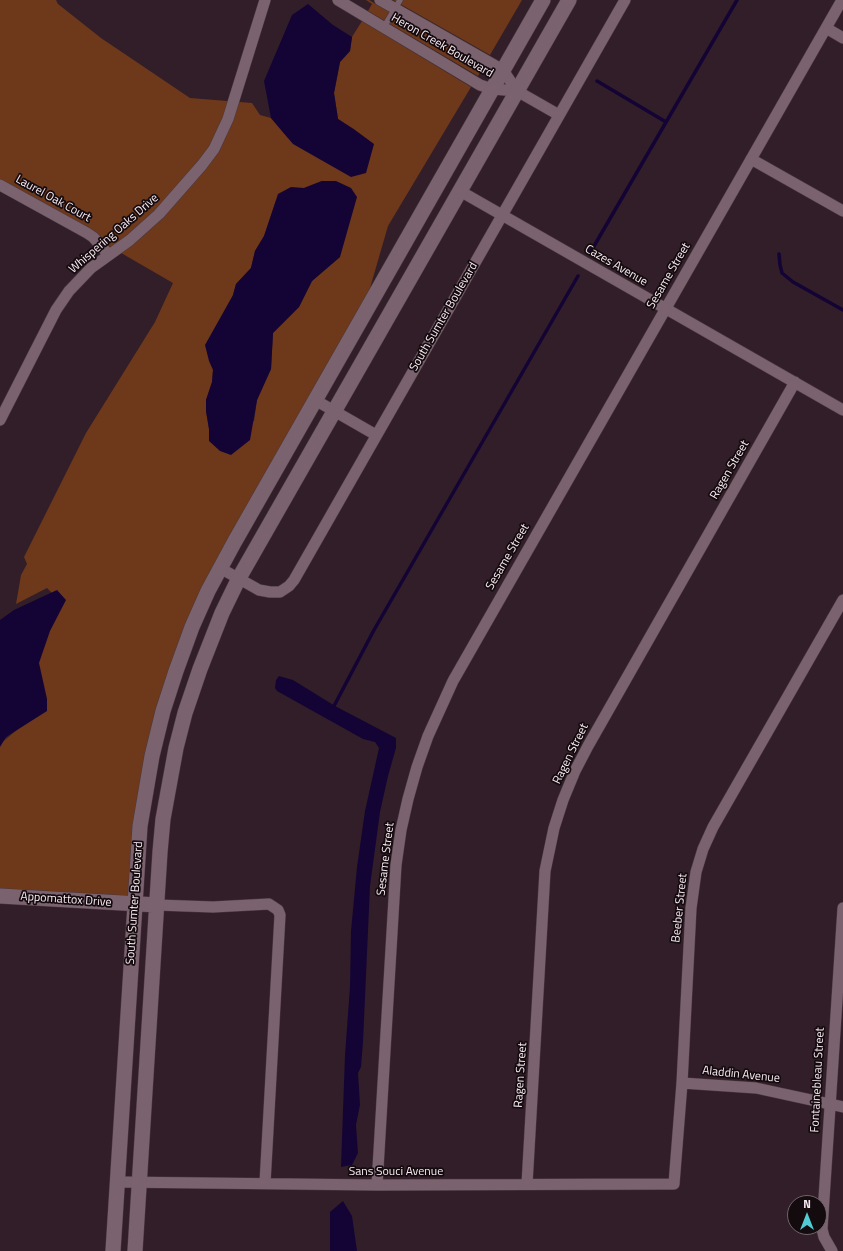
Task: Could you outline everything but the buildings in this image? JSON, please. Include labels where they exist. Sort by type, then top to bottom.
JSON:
[{"type":"main road","name":"South Sumter Boulevard","points":[[113,1251],[138,847],[143,805],[152,756],[163,711],[176,671],[192,627],[220,568],[543,0]]},
{"type":"main road","name":"South Sumter Boulevard","points":[[135,1251],[163,819],[176,748],[188,705],[204,658],[222,613],[239,578],[569,0]]},
{"type":"main road","name":"Appomattox Drive","points":[[0,896],[135,905],[157,905]]},
{"type":"street","name":"Whispering Oaks Drive","points":[[0,420],[56,310],[63,300],[80,279],[159,214],[202,165],[214,148],[223,132],[233,106],[265,0]]},
{"type":"street","name":"Heron Creek Boulevard","points":[[338,0],[480,85],[492,89],[517,91],[559,115]]},
{"type":"street","name":"Heron Creek Boulevard","points":[[380,0],[398,4],[503,70],[517,91]]},
{"type":"street","name":"South Sumter Boulevard","points":[[220,568],[259,590],[270,592],[280,592],[289,586],[297,575],[625,0]]},
{"type":"street","name":"Sesame Street","points":[[377,1185],[396,865],[401,830],[408,800],[417,767],[428,736],[453,681],[842,0]]},
{"type":"street","points":[[826,28],[843,38]]},
{"type":"street","points":[[751,159],[843,211]]},
{"type":"street","name":"Laurel Oak Court","points":[[0,185],[87,233],[93,237],[109,255]]},
{"type":"street","name":"Cazes Avenue","points":[[460,191],[843,410]]},
{"type":"street","name":"Ragen Street","points":[[527,1184],[545,871],[554,828],[563,800],[575,771],[588,746],[795,382]]},
{"type":"street","points":[[315,400],[376,435]]},
{"type":"street","name":"Beeber Street","points":[[674,1184],[682,1082],[691,908],[696,872],[703,849],[713,827],[843,600]]},
{"type":"street","points":[[157,905],[213,907],[269,904],[278,910],[280,915],[265,1183]]},
{"type":"street","name":"Fontainebleau Street","points":[[832,1251],[824,1237],[822,1229],[841,967],[843,908]]},
{"type":"street","name":"Aladdin Avenue","points":[[682,1082],[756,1088],[843,1107]]},
{"type":"street","name":"Sans Souci Avenue","points":[[117,1182],[377,1185],[674,1184]]},
{"type":"lane","points":[[384,27],[398,4]]},
{"type":"shaded area","points":[[0,0],[56,0],[58,4],[101,38],[190,98],[252,103],[260,115],[271,118],[288,138],[355,130],[338,119],[334,93],[340,62],[350,51],[352,37],[362,21],[471,87],[388,226],[368,295],[187,625],[130,898],[0,890],[0,744],[37,713],[34,680],[56,597],[47,588],[16,604],[21,575],[27,564],[24,557],[86,433],[155,322],[173,283],[0,183]],"holes":[[[322,181],[340,257],[312,281],[299,307],[273,333],[271,369],[257,400],[254,421],[209,441],[206,400],[212,382],[213,370],[236,284],[251,268],[255,251],[264,236],[276,201],[298,188],[304,188]]]},
{"type":"shaded area","points":[[366,0],[369,0],[483,66],[478,76],[368,11],[372,4]]},
{"type":"shaded area","points":[[393,0],[522,0],[490,55]]},
{"type":"shaded area","points":[[308,4],[333,25],[352,37],[350,51],[340,62],[334,93],[338,119],[374,144],[366,173],[351,177],[293,144],[271,118],[264,81],[292,15]]},
{"type":"shaded area","points":[[322,181],[336,181],[351,188],[357,197],[340,257],[312,281],[299,307],[273,333],[271,369],[257,400],[250,440],[231,455],[220,451],[209,441],[206,400],[212,382],[213,370],[205,345],[233,295],[236,284],[251,268],[255,251],[264,236],[278,194],[291,187],[304,188]]},
{"type":"shaded area","points":[[57,590],[66,600],[50,631],[39,663],[47,699],[47,711],[6,737],[0,747],[0,620],[14,610]]},
{"type":"shaded area","points":[[279,676],[293,680],[335,706],[396,738],[396,748],[380,812],[370,886],[363,1042],[361,1067],[358,1073],[360,1105],[356,1125],[358,1153],[352,1165],[341,1167],[345,1055],[350,987],[351,931],[357,867],[365,811],[379,748],[375,742],[363,739],[277,691],[275,688],[276,680]]},
{"type":"shaded area","points":[[343,1201],[352,1216],[357,1251],[330,1251],[330,1212]]},
{"type":"waterway","points":[[590,253],[737,0]]},
{"type":"waterway","points":[[597,81],[666,122]]},
{"type":"waterway","points":[[779,254],[782,273],[793,282],[843,310]]},
{"type":"waterway","points":[[334,706],[374,630],[578,276]]}]
